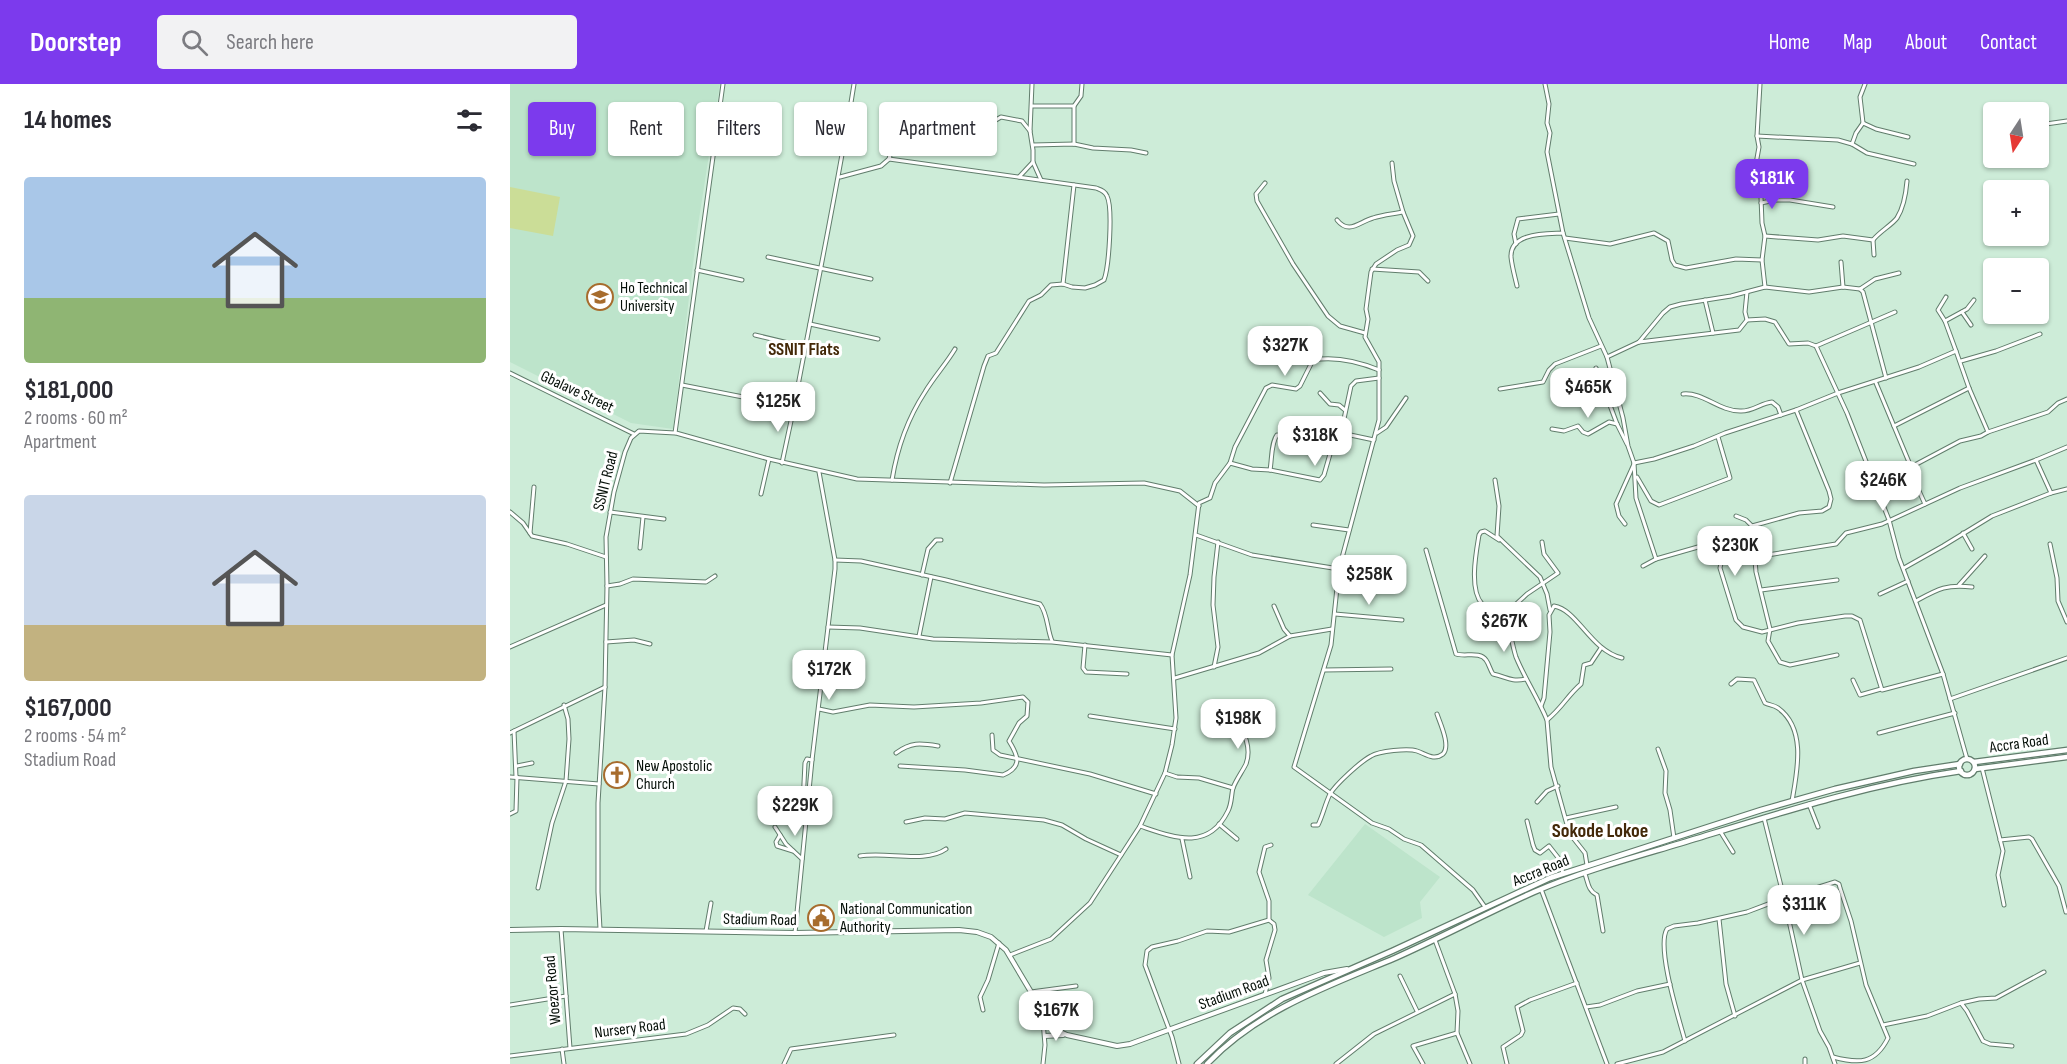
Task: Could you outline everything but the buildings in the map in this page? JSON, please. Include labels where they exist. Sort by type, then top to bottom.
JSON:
[{"type":"main road","name":"Accra Road","points":[[1197,1064],[1230,1033],[1282,999],[1539,883],[1587,865],[1792,801],[1871,780],[1960,764],[1967,759],[1974,762],[2067,750]]},
{"type":"main road","name":"Accra Road","points":[[1207,1064],[1234,1038],[1285,1005],[1542,890],[1585,874],[1764,817],[1872,787],[1961,771],[1969,775],[1975,769],[2067,757]]},
{"type":"main road","name":"Accra Road","points":[[1974,762],[1975,769]]},
{"type":"main road","points":[[1960,764],[1961,771]]},
{"type":"main road","name":"Stadium Road","points":[[510,930],[795,933],[959,930],[977,932],[991,937],[1010,955],[1031,992],[1042,1020],[1053,1030],[1117,1046],[1130,1044],[1314,977],[1338,982]]},
{"type":"main road","points":[[1314,977],[1335,970],[1352,969]]},
{"type":"main road","points":[[1045,1036],[1067,1035]]},
{"type":"street","points":[[675,433],[723,84]]},
{"type":"street","points":[[782,463],[840,177],[854,84]]},
{"type":"street","points":[[1032,84],[1030,130],[1033,162],[1041,180]]},
{"type":"street","points":[[1074,144],[1074,106],[1081,96],[1082,84]]},
{"type":"street","points":[[1545,84],[1549,104],[1547,123],[1550,133],[1547,152],[1563,233],[1589,318],[1607,357],[1628,446]]},
{"type":"street","points":[[1760,84],[1757,136],[1759,147],[1756,164],[1760,172],[1764,236],[1762,260],[1765,287]]},
{"type":"street","points":[[1852,144],[1863,123],[1860,97],[1864,84]]},
{"type":"street","points":[[1032,106],[1074,106]]},
{"type":"street","points":[[840,177],[881,166],[889,159],[898,126],[901,125],[932,129],[957,124],[982,128],[1001,117],[1022,121],[1030,130]]},
{"type":"street","points":[[2049,124],[2067,122]]},
{"type":"street","points":[[1863,123],[1908,137]]},
{"type":"street","points":[[1757,136],[1838,140],[1852,144],[1868,153],[1914,164]]},
{"type":"street","points":[[1033,145],[1074,144],[1146,153]]},
{"type":"street","points":[[889,159],[1096,188],[1105,192],[1108,197],[1109,230],[1105,278],[1102,283],[1085,288],[1064,284],[1051,285],[1041,295],[1029,301],[996,353],[988,356],[964,428],[950,483]]},
{"type":"street","points":[[1019,177],[1033,162]]},
{"type":"street","points":[[1392,163],[1394,181],[1413,236],[1409,245],[1396,250],[1372,269],[1367,297],[1368,323],[1365,333],[1366,341],[1379,362],[1379,420],[1339,569],[1331,645],[1294,767],[1372,823],[1421,845],[1473,890],[1489,915]]},
{"type":"street","points":[[1874,255],[1873,240],[1879,232],[1897,219],[1906,196],[1907,181]]},
{"type":"street","points":[[1265,183],[1256,194],[1261,208],[1319,304],[1340,326],[1365,333]]},
{"type":"street","points":[[1064,284],[1074,185]]},
{"type":"street","points":[[1761,203],[1790,200],[1833,207]]},
{"type":"street","points":[[1337,220],[1342,225],[1351,228],[1376,217],[1403,212]]},
{"type":"street","points":[[1517,286],[1511,257],[1516,244],[1514,234],[1518,219],[1559,214]]},
{"type":"street","points":[[1516,244],[1529,236],[1563,233]]},
{"type":"street","points":[[1565,238],[1610,244],[1654,233],[1668,241],[1672,260],[1675,265],[1681,267],[1706,266],[1736,259],[1762,260]]},
{"type":"street","points":[[1764,236],[1818,240],[1843,236],[1873,240]]},
{"type":"street","points":[[768,257],[871,279]]},
{"type":"street","points":[[1841,262],[1843,287]]},
{"type":"street","points":[[1372,269],[1419,272],[1428,281]]},
{"type":"street","points":[[697,270],[742,280]]},
{"type":"street","points":[[1639,342],[1652,324],[1670,307],[1765,287],[1809,292],[1843,287],[1860,289],[1875,279],[1899,273]]},
{"type":"street","points":[[1860,289],[1886,378]]},
{"type":"street","points":[[1747,292],[1745,312],[1747,320]]},
{"type":"street","points":[[1946,297],[1938,308],[1988,432]]},
{"type":"street","points":[[1705,299],[1713,333]]},
{"type":"street","points":[[1945,321],[1967,309],[1974,300]]},
{"type":"street","points":[[1607,357],[1639,342],[1739,330],[1747,320],[1765,319],[1775,322],[1789,344],[1808,343],[1816,346],[1895,312]]},
{"type":"street","points":[[1962,312],[1971,325]]},
{"type":"street","points":[[810,324],[878,339]]},
{"type":"street","points":[[1961,362],[2040,334]]},
{"type":"street","points":[[755,335],[805,347]]},
{"type":"street","points":[[1500,389],[1543,382],[1555,364],[1601,346]]},
{"type":"street","points":[[1816,346],[1838,393],[1889,520],[1908,581],[1943,674],[1967,759]]},
{"type":"street","points":[[892,480],[905,431],[924,393],[955,349]]},
{"type":"street","points":[[1634,462],[1654,459],[1796,410],[1838,393],[1919,367],[1956,351]]},
{"type":"street","points":[[1010,955],[1051,939],[1090,903],[1140,826],[1156,794],[1165,772],[1175,729],[1175,678],[1172,654],[1190,575],[1199,503],[1210,498],[1215,483],[1230,463],[1235,447],[1266,388],[1272,385],[1296,389],[1300,386],[1313,360],[1345,359],[1378,370]]},
{"type":"street","points":[[1596,368],[1634,462],[1636,498],[1656,560]]},
{"type":"street","name":"Gbalave Street","points":[[510,374],[634,434]]},
{"type":"street","points":[[1230,463],[1252,469],[1270,470],[1320,480],[1332,452],[1334,440],[1341,433],[1344,410],[1351,386],[1356,381],[1379,378]]},
{"type":"street","points":[[1876,382],[1925,504]]},
{"type":"street","points":[[682,385],[794,407]]},
{"type":"street","points":[[1894,426],[1969,388]]},
{"type":"street","points":[[1320,393],[1329,404],[1339,405],[1344,410]]},
{"type":"street","points":[[1683,394],[1694,394],[1719,407],[1740,411],[1772,402],[1778,407],[1781,415]]},
{"type":"street","points":[[1376,433],[1386,427],[1406,398]]},
{"type":"street","points":[[1911,467],[1960,441],[1981,436],[2048,412],[2067,399]]},
{"type":"street","points":[[1752,526],[1799,513],[1822,511],[1829,507],[1832,498],[1796,410]]},
{"type":"street","points":[[1552,429],[1564,431],[1578,426],[1588,434],[1609,422],[1617,424]]},
{"type":"street","name":"SSNIT Road","points":[[600,930],[599,784],[605,687],[606,537],[625,452],[634,434],[647,430],[675,433],[782,463],[857,479],[1044,485],[1144,483],[1180,491],[1199,506]]},
{"type":"street","points":[[1270,470],[1273,440],[1277,435],[1317,440],[1341,433],[1374,440]]},
{"type":"street","points":[[1636,475],[1651,501],[1659,505],[1730,478],[1718,436]]},
{"type":"street","points":[[1755,557],[1830,546],[1841,540],[1846,533],[1882,524],[1960,488],[2067,447]]},
{"type":"street","points":[[761,494],[769,459]]},
{"type":"street","points":[[2036,460],[2051,493]]},
{"type":"street","points":[[1625,524],[1619,516],[1616,504],[1634,462]]},
{"type":"street","points":[[795,933],[835,560],[819,472]]},
{"type":"street","points":[[1495,480],[1499,506],[1496,533],[1499,540]]},
{"type":"street","points":[[530,534],[534,487]]},
{"type":"street","points":[[1904,568],[1992,516],[2067,489]]},
{"type":"street","points":[[510,512],[523,523],[532,536],[567,544],[606,557]]},
{"type":"street","points":[[610,512],[664,519]]},
{"type":"street","points":[[1736,516],[1746,520],[1752,526],[1756,572],[1770,629],[1769,643],[1783,664],[1790,665],[1837,655]]},
{"type":"street","points":[[640,548],[643,517]]},
{"type":"street","points":[[1313,525],[1349,530]]},
{"type":"street","points":[[1541,706],[1546,677],[1550,612],[1547,594],[1540,577],[1522,559],[1499,540],[1485,531],[1481,532],[1474,574],[1476,590],[1481,603],[1505,621],[1516,656],[1547,720],[1551,767],[1570,834],[1582,848],[1587,865]]},
{"type":"street","points":[[1964,533],[1972,549]]},
{"type":"street","points":[[1196,535],[1252,555],[1339,569]]},
{"type":"street","points":[[921,575],[929,546],[936,540],[941,540]]},
{"type":"street","points":[[1214,667],[1218,646],[1213,605],[1218,542]]},
{"type":"street","points":[[1502,617],[1558,572],[1544,554],[1542,542]]},
{"type":"street","points":[[1643,566],[1712,543],[1716,544],[1723,554],[1720,568],[1736,620],[1743,627],[1755,631],[1834,617],[1855,617],[1860,620],[1881,689]]},
{"type":"street","points":[[2050,544],[2057,578],[2058,601],[2067,622]]},
{"type":"street","points":[[1426,550],[1456,654],[1485,658],[1492,674],[1508,680],[1526,679]]},
{"type":"street","points":[[1959,585],[1985,556]]},
{"type":"street","points":[[835,560],[861,561],[1040,604],[1052,642]]},
{"type":"street","points":[[607,586],[633,579],[706,582],[715,576]]},
{"type":"street","points":[[919,636],[932,577]]},
{"type":"street","points":[[1761,590],[1837,580]]},
{"type":"street","points":[[1880,594],[1908,581]]},
{"type":"street","points":[[1916,601],[1944,588],[1959,585],[1972,587]]},
{"type":"street","points":[[510,647],[606,605]]},
{"type":"street","points":[[1274,606],[1284,629],[1290,636]]},
{"type":"street","points":[[1550,612],[1554,606],[1565,610],[1601,648],[1622,658]]},
{"type":"street","points":[[1335,614],[1402,620]]},
{"type":"street","points":[[828,627],[860,628],[933,639],[1052,642],[1172,654]]},
{"type":"street","points":[[1175,678],[1258,653],[1290,636],[1332,629]]},
{"type":"street","points":[[606,642],[634,640],[650,644]]},
{"type":"street","points":[[1085,645],[1083,668],[1086,672],[1127,674]]},
{"type":"street","points":[[1547,720],[1559,711],[1573,690],[1581,684],[1584,665],[1591,663],[1601,648]]},
{"type":"street","points":[[1950,699],[2067,658]]},
{"type":"street","points":[[1324,670],[1391,669]]},
{"type":"street","points":[[1853,680],[1860,695],[1943,674]]},
{"type":"street","points":[[1731,684],[1737,679],[1754,680],[1765,703],[1775,706],[1788,719],[1799,752],[1792,801]]},
{"type":"street","points":[[510,814],[515,813],[516,809],[517,777],[512,732],[605,687]]},
{"type":"street","points":[[818,708],[833,712],[870,705],[915,707],[981,703],[1023,697],[1028,702],[1027,716],[1019,723],[1010,741],[1016,751],[1015,768],[1003,776],[965,770],[900,766]]},
{"type":"street","points":[[538,888],[552,823],[566,782],[569,739],[568,719],[564,705]]},
{"type":"street","points":[[1140,826],[1188,839],[1205,835],[1219,824],[1229,810],[1234,788],[1250,752],[1233,712]]},
{"type":"street","points":[[1879,733],[1955,713]]},
{"type":"street","points":[[1313,825],[1318,825],[1330,794],[1353,771],[1377,753],[1413,750],[1436,757],[1444,753],[1445,742],[1437,714]]},
{"type":"street","points":[[1090,716],[1175,729]]},
{"type":"street","points":[[992,735],[993,750],[1000,755],[1090,774],[1156,794]]},
{"type":"street","points":[[896,753],[914,744],[938,746]]},
{"type":"street","points":[[1658,749],[1666,771],[1665,793],[1674,838]]},
{"type":"street","points":[[772,807],[800,806],[803,803],[805,763],[807,759],[812,760]]},
{"type":"street","points":[[516,766],[532,763]]},
{"type":"street","points":[[1982,768],[2003,851],[1998,876],[2004,904]]},
{"type":"street","points":[[1165,772],[1177,777],[1199,778],[1234,788]]},
{"type":"street","points":[[510,777],[599,784]]},
{"type":"street","points":[[1537,802],[1547,791],[1558,786]]},
{"type":"street","points":[[1809,804],[1818,827]]},
{"type":"street","points":[[1566,818],[1616,807]]},
{"type":"street","points":[[906,822],[925,818],[945,819],[965,813],[1044,820],[1062,825],[1121,855]]},
{"type":"street","points":[[1764,817],[1802,980],[1820,1031],[1835,1064]]},
{"type":"street","points":[[1527,821],[1535,850],[1540,854],[1549,846],[1560,861],[1563,874]]},
{"type":"street","points":[[1219,824],[1237,839]]},
{"type":"street","points":[[775,827],[780,836],[802,858]]},
{"type":"street","points":[[1720,831],[1733,852]]},
{"type":"street","points":[[780,836],[776,842],[777,846],[794,852]]},
{"type":"street","points":[[2000,840],[2029,837],[2032,839],[2059,886],[2066,912]]},
{"type":"street","points":[[1182,839],[1190,877]]},
{"type":"street","points":[[1269,920],[1269,901],[1258,867],[1266,847],[1272,845]]},
{"type":"street","points":[[860,856],[874,853],[929,856],[939,854],[946,849]]},
{"type":"street","points":[[1585,874],[1589,888],[1597,895],[1603,931]]},
{"type":"street","points":[[1539,883],[1607,1064]]},
{"type":"street","points":[[1685,1041],[1670,984],[1665,932],[1674,926],[1747,912],[1830,884],[1839,884],[1851,921],[1869,995],[1888,1038],[1879,1053],[1859,1064],[1833,1057]]},
{"type":"street","points":[[706,931],[711,903]]},
{"type":"street","points":[[1719,919],[1726,984],[1734,1016]]},
{"type":"street","points":[[1265,994],[1269,978],[1266,960],[1275,930],[1274,924],[1269,920]]},
{"type":"street","points":[[1179,1064],[1172,1037],[1145,965],[1147,951],[1152,947],[1207,931],[1229,932],[1269,920]]},
{"type":"street","name":"Woezor Road","points":[[561,929],[570,1048]]},
{"type":"street","points":[[1435,939],[1455,994],[1458,1011],[1457,1034],[1470,1064]]},
{"type":"street","points":[[983,1010],[980,997],[988,980],[999,943]]},
{"type":"street","points":[[1617,1064],[1663,1052],[1802,980],[1860,963]]},
{"type":"street","points":[[1883,1026],[1927,1016],[1961,1003],[1996,998],[2044,972]]},
{"type":"street","points":[[1400,976],[1417,1011]]},
{"type":"street","points":[[1507,1064],[1503,1047],[1521,1035],[1523,1031],[1517,1007],[1577,983]]},
{"type":"street","points":[[1586,1007],[1600,1005],[1637,991],[1670,984]]},
{"type":"street","points":[[1031,992],[1076,986]]},
{"type":"street","points":[[1336,1064],[1374,1034],[1455,994]]},
{"type":"street","points":[[510,1005],[566,996]]},
{"type":"street","points":[[1961,1003],[1983,1041],[2012,1047]]},
{"type":"street","name":"Nursery Road","points":[[510,1056],[686,1034],[708,1025],[733,1008],[740,1009],[746,1014]]},
{"type":"street","points":[[1042,1020],[1045,1036],[1043,1064]]},
{"type":"street","points":[[1423,1064],[1413,1046],[1457,1034]]},
{"type":"street","points":[[784,1064],[791,1049],[894,1035]]},
{"type":"street","points":[[562,1049],[564,1064]]},
{"type":"street","points":[[1805,1059],[1805,1064]]},
{"type":"shaded area","name":"Ho Technical University","points":[[510,84],[720,84],[717,102],[696,102],[696,156],[709,156],[697,232],[673,429],[631,423],[510,362]]},
{"type":"shaded area","points":[[1365,824],[1440,877],[1420,902],[1422,918],[1384,937],[1308,895]]},
{"type":"green space","points":[[510,187],[560,197],[553,236],[510,228]]},
{"type":"place","name":"Ho Technical University","points":[[600,297]]},
{"type":"place","name":"New Apostolic Church","points":[[617,775]]},
{"type":"place","name":"National Communication Authority","points":[[821,918]]},
{"type":"district","name":"SSNIT Flats","points":[[804,349]]},
{"type":"district","name":"Sokode Lokoe","points":[[1600,831]]}]
